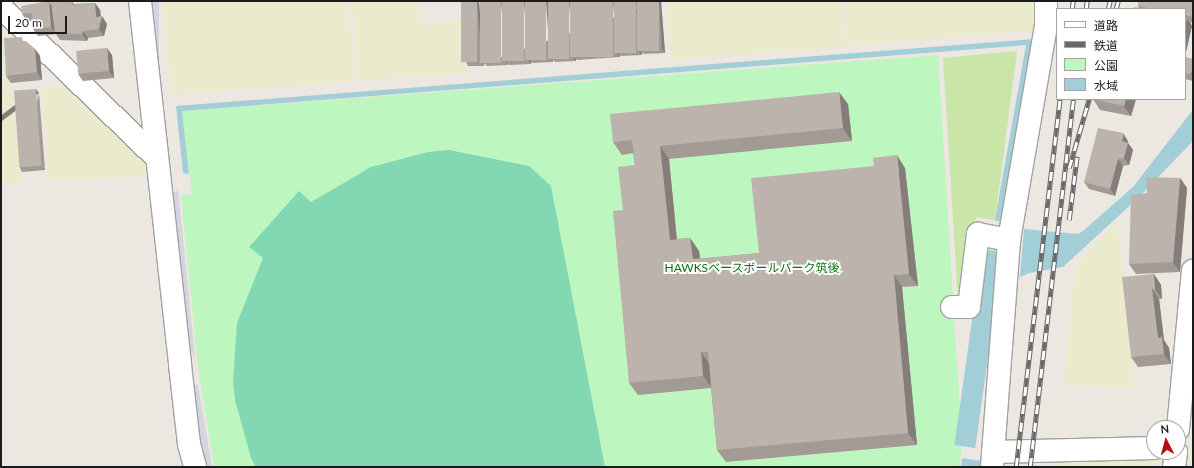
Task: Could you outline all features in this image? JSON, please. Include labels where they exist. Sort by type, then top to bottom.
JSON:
[{"type":"street","points":[[17,23],[20,1]]},
{"type":"street","points":[[140,1],[155,156],[189,444],[195,467]]},
{"type":"street","points":[[1046,1],[1046,26],[1009,240],[992,460],[1146,449]]},
{"type":"street","points":[[1,8],[155,156]]},
{"type":"street","points":[[952,307],[969,307],[978,234],[1009,240]]},
{"type":"street","points":[[1179,420],[1193,271]]},
{"type":"green space","points":[[162,1],[348,1],[355,81],[172,95]]},
{"type":"green space","points":[[352,1],[416,1],[420,23],[464,19],[468,73],[359,80]]},
{"type":"green space","points":[[666,1],[844,1],[847,47],[671,60]]},
{"type":"green space","points":[[846,1],[1034,1],[1034,30],[849,46]]},
{"type":"green space","points":[[1,15],[9,88],[1,89]]},
{"type":"green space","points":[[1017,51],[995,220],[976,217],[965,299],[958,300],[943,58]]},
{"type":"green space","name":"HAWKSベースボールパーク筑後","points":[[938,55],[962,445],[959,467],[214,467],[198,367],[181,195],[192,194],[182,111]]},
{"type":"green space","points":[[72,84],[145,155],[149,176],[49,181],[42,90]]},
{"type":"green space","points":[[13,93],[21,183],[1,184],[1,94]]},
{"type":"green space","points":[[449,150],[529,166],[551,186],[605,467],[256,467],[251,458],[235,400],[233,382],[237,323],[263,258],[249,247],[299,191],[311,202],[371,167],[428,152]]},
{"type":"green space","points":[[1116,222],[1125,277],[1135,389],[1064,384],[1075,267]]},
{"type":"green space","points":[[1193,369],[1193,435],[1188,435]]},
{"type":"green space","points":[[1193,451],[1193,467],[1183,467],[1184,460],[1186,460],[1186,452]]},
{"type":"green space","points":[[1146,455],[1146,460],[1156,460],[1155,467],[1055,467],[1055,460]]},
{"type":"shaded area","points":[[150,1],[159,1],[159,158],[150,158]]},
{"type":"shaded area","points":[[178,189],[195,356],[188,350],[171,197]]},
{"type":"shaded area","points":[[193,385],[198,385],[212,467],[204,467],[191,390]]},
{"type":"water","points":[[1033,39],[1001,222],[995,220],[1026,45],[182,111],[189,174],[183,173],[176,106]]},
{"type":"water","points":[[1192,111],[1193,141],[1137,199],[1063,267],[1029,273],[1020,277],[1024,229],[1078,234],[1083,231],[1133,187]]},
{"type":"water","points":[[982,249],[1003,252],[975,448],[954,445]]},
{"type":"water","points":[[962,458],[982,461],[981,467],[961,467]]},
{"type":"building","points":[[49,1],[51,27],[33,29],[32,13],[22,14],[21,6]]},
{"type":"building","points":[[71,1],[72,5],[95,3],[96,17],[102,16],[99,29],[83,31],[82,34],[55,33],[51,2]]},
{"type":"building","points":[[461,1],[477,1],[477,62],[461,62]]},
{"type":"building","points":[[480,1],[501,1],[501,63],[480,63]]},
{"type":"building","points":[[502,1],[524,1],[524,61],[502,61]]},
{"type":"building","points":[[525,1],[546,1],[546,60],[525,60]]},
{"type":"building","points":[[548,1],[569,1],[569,59],[548,59]]},
{"type":"building","points":[[570,1],[613,1],[613,57],[570,57]]},
{"type":"building","points":[[614,1],[636,1],[636,53],[614,53]]},
{"type":"building","points":[[637,1],[659,1],[659,51],[637,51]]},
{"type":"building","points":[[1138,1],[1193,1],[1193,17],[1186,15],[1186,8],[1149,8],[1138,6]]},
{"type":"building","points":[[22,37],[23,41],[26,41],[35,49],[37,72],[6,76],[4,38]]},
{"type":"building","points":[[107,48],[109,71],[78,74],[76,51]]},
{"type":"building","points":[[1186,57],[1193,59],[1191,74],[1186,73]]},
{"type":"building","points":[[36,89],[41,166],[19,167],[14,91]]},
{"type":"building","points":[[839,92],[843,128],[660,146],[670,240],[690,238],[693,259],[759,253],[751,178],[874,166],[873,158],[897,155],[909,274],[894,275],[908,433],[717,450],[708,352],[701,352],[703,376],[629,383],[613,211],[623,210],[618,167],[635,165],[632,140],[613,142],[610,114]]},
{"type":"building","points":[[1097,100],[1126,100],[1124,106]]},
{"type":"building","points":[[1098,128],[1123,133],[1122,141],[1128,143],[1124,158],[1118,159],[1110,189],[1084,182]]},
{"type":"building","points":[[1146,177],[1180,178],[1173,262],[1129,264],[1131,195],[1147,193]]},
{"type":"building","points":[[1154,274],[1155,289],[1152,289],[1158,338],[1162,337],[1164,354],[1131,357],[1122,277]]},
{"type":"railway","points":[[1072,8],[1073,1]]},
{"type":"railway","points":[[1086,8],[1087,1]]},
{"type":"railway","points":[[1108,8],[1110,1]]},
{"type":"railway","points":[[1116,8],[1118,1]]},
{"type":"railway","points":[[1016,467],[1060,100]]},
{"type":"railway","points":[[1030,467],[1073,100]]},
{"type":"railway","points":[[1069,168],[1089,100]]},
{"type":"railway","points":[[1069,220],[1077,156]]}]
